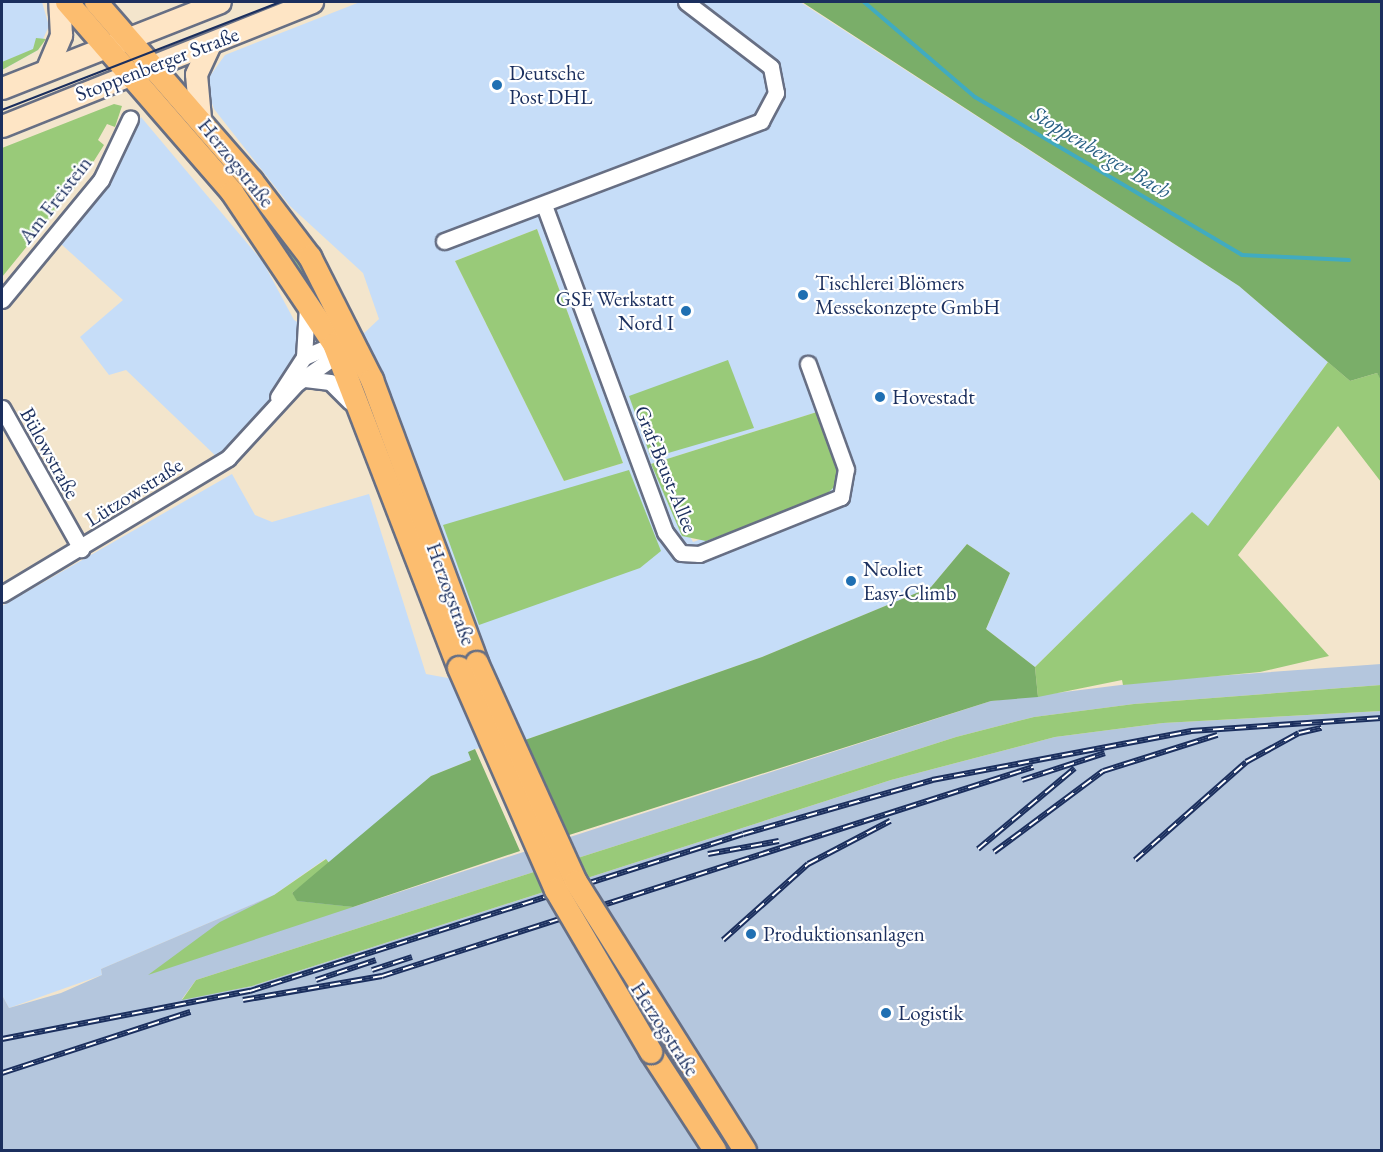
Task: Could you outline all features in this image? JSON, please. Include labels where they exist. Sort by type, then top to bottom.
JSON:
[{"type":"main road","points":[[48,66],[61,35],[59,2]]},
{"type":"main road","points":[[67,2],[131,55]]},
{"type":"main road","points":[[96,2],[131,55]]},
{"type":"main road","name":"Stoppenberger Straße","points":[[2,126],[131,55],[220,2]]},
{"type":"main road","name":"Stoppenberger Straße","points":[[2,88],[48,66],[210,44],[312,2]]},
{"type":"main road","points":[[200,118],[196,74],[210,44]]},
{"type":"main road","name":"Herzogstraße","points":[[131,55],[200,118],[310,257],[375,444],[468,665],[576,882],[745,1150]]},
{"type":"main road","name":"Herzogstraße","points":[[131,55],[232,192],[307,301],[342,346],[561,900],[716,1150]]},
{"type":"street","points":[[444,241],[761,121],[771,108],[776,93],[771,67],[686,2]]},
{"type":"street","name":"Am Freistein","points":[[2,300],[101,180],[130,119]]},
{"type":"street","name":"Graf-Beust-Allee","points":[[544,205],[664,532],[681,553],[699,554],[841,497],[846,469],[808,364]]},
{"type":"street","points":[[304,357],[307,301]]},
{"type":"street","name":"Lützowstraße","points":[[275,408],[282,386],[304,357],[342,346]]},
{"type":"street","name":"Lützowstraße","points":[[2,594],[81,549],[228,458],[275,408],[342,346]]},
{"type":"street","points":[[305,379],[325,380],[343,390],[362,432],[375,444]]},
{"type":"street","name":"Bülowstraße","points":[[2,408],[81,549]]},
{"type":"shaded area","points":[[2,2],[42,2],[49,26],[38,50],[2,70]]},
{"type":"shaded area","points":[[360,2],[800,2],[1239,286],[1328,362],[1208,527],[1192,513],[1035,667],[986,629],[1010,573],[967,544],[931,587],[762,657],[522,741],[475,749],[469,752],[471,760],[431,776],[330,864],[325,859],[274,895],[101,969],[102,975],[9,1008],[2,995],[2,606],[232,474],[255,515],[272,522],[369,494],[426,674],[448,678],[492,664],[376,442],[340,356],[379,319],[363,273],[290,206],[214,109],[205,83],[225,55]],"holes":[[[537,229],[623,463],[564,481],[455,261]],[[817,412],[824,497],[693,542],[651,464]]]},
{"type":"shaded area","points":[[141,117],[263,262],[294,320],[332,343],[338,355],[221,461],[126,370],[109,375],[80,337],[123,300],[61,244],[100,197]]},
{"type":"shaded area","points":[[1381,664],[1381,685],[1134,704],[1034,717],[956,737],[196,980],[182,999],[252,986],[891,780],[1055,737],[1163,723],[1381,711],[1381,1150],[2,1150],[2,995],[9,1008],[61,993],[102,975],[101,969],[274,895],[353,907],[991,701],[1161,680]]},
{"type":"green space","points":[[802,2],[1381,2],[1381,380],[1377,373],[1350,381],[1239,286]]},
{"type":"green space","points":[[36,38],[46,39],[38,50],[2,70],[2,62],[33,49]]},
{"type":"green space","points":[[162,93],[315,280],[334,331]]},
{"type":"green space","points":[[114,104],[122,106],[115,127],[107,124],[98,140],[104,145],[85,175],[2,277],[2,148]]},
{"type":"green space","points":[[537,229],[623,463],[564,481],[455,261]]},
{"type":"green space","points":[[728,360],[754,428],[651,458],[629,396]]},
{"type":"green space","points":[[1328,362],[1350,381],[1377,373],[1382,380],[1381,482],[1338,426],[1238,555],[1329,656],[1260,672],[1123,685],[1122,680],[1038,697],[1035,667],[1192,512],[1208,526]]},
{"type":"green space","points":[[817,412],[839,470],[836,485],[824,497],[706,541],[682,536],[651,464]]},
{"type":"green space","points":[[629,470],[661,551],[640,568],[479,625],[443,525]]},
{"type":"green space","points":[[967,544],[1010,573],[986,629],[1035,667],[1038,697],[991,701],[566,836],[522,741],[762,657],[931,587]]},
{"type":"green space","points":[[1381,685],[1381,711],[1163,723],[1055,737],[891,780],[252,986],[182,1000],[196,980],[956,737],[1034,717],[1134,704]]},
{"type":"green space","points":[[475,749],[520,851],[353,907],[297,901],[292,893],[431,776],[471,760],[468,752]]},
{"type":"green space","points":[[326,859],[330,864],[292,893],[298,901],[353,907],[148,975],[220,922],[274,895]]},
{"type":"waterway","name":"Stoppenberger Bach","points":[[864,2],[975,97],[1242,255],[1349,260]]},
{"type":"tram line","points":[[2,110],[280,2]]},
{"type":"railway","points":[[2,1039],[250,991],[743,834],[932,780],[1191,731],[1382,718]]},
{"type":"railway","points":[[1135,860],[1246,762],[1299,733],[1321,728]]},
{"type":"railway","points":[[994,852],[1103,771],[1217,735]]},
{"type":"railway","points":[[1022,780],[1105,753]]},
{"type":"railway","points":[[243,1000],[382,976],[1033,767]]},
{"type":"railway","points":[[978,849],[1075,768]]},
{"type":"railway","points":[[723,940],[808,864],[890,821]]},
{"type":"railway","points":[[708,854],[779,841]]},
{"type":"railway","points":[[372,970],[412,957]]},
{"type":"railway","points":[[316,980],[376,960]]},
{"type":"railway","points":[[2,1073],[190,1012]]},
{"type":"place","name":"Deutsche Post DHL","points":[[497,85]]},
{"type":"place","name":"Tischlerei Blömers Messekonzepte GmbH","points":[[803,295]]},
{"type":"place","name":"GSE Werkstatt Nord I","points":[[686,311]]},
{"type":"place","name":"Hovestadt","points":[[880,397]]},
{"type":"place","name":"Neoliet Easy-Climb","points":[[851,581]]},
{"type":"place","name":"Produktionsanlagen","points":[[751,934]]},
{"type":"place","name":"Logistik","points":[[886,1013]]}]
